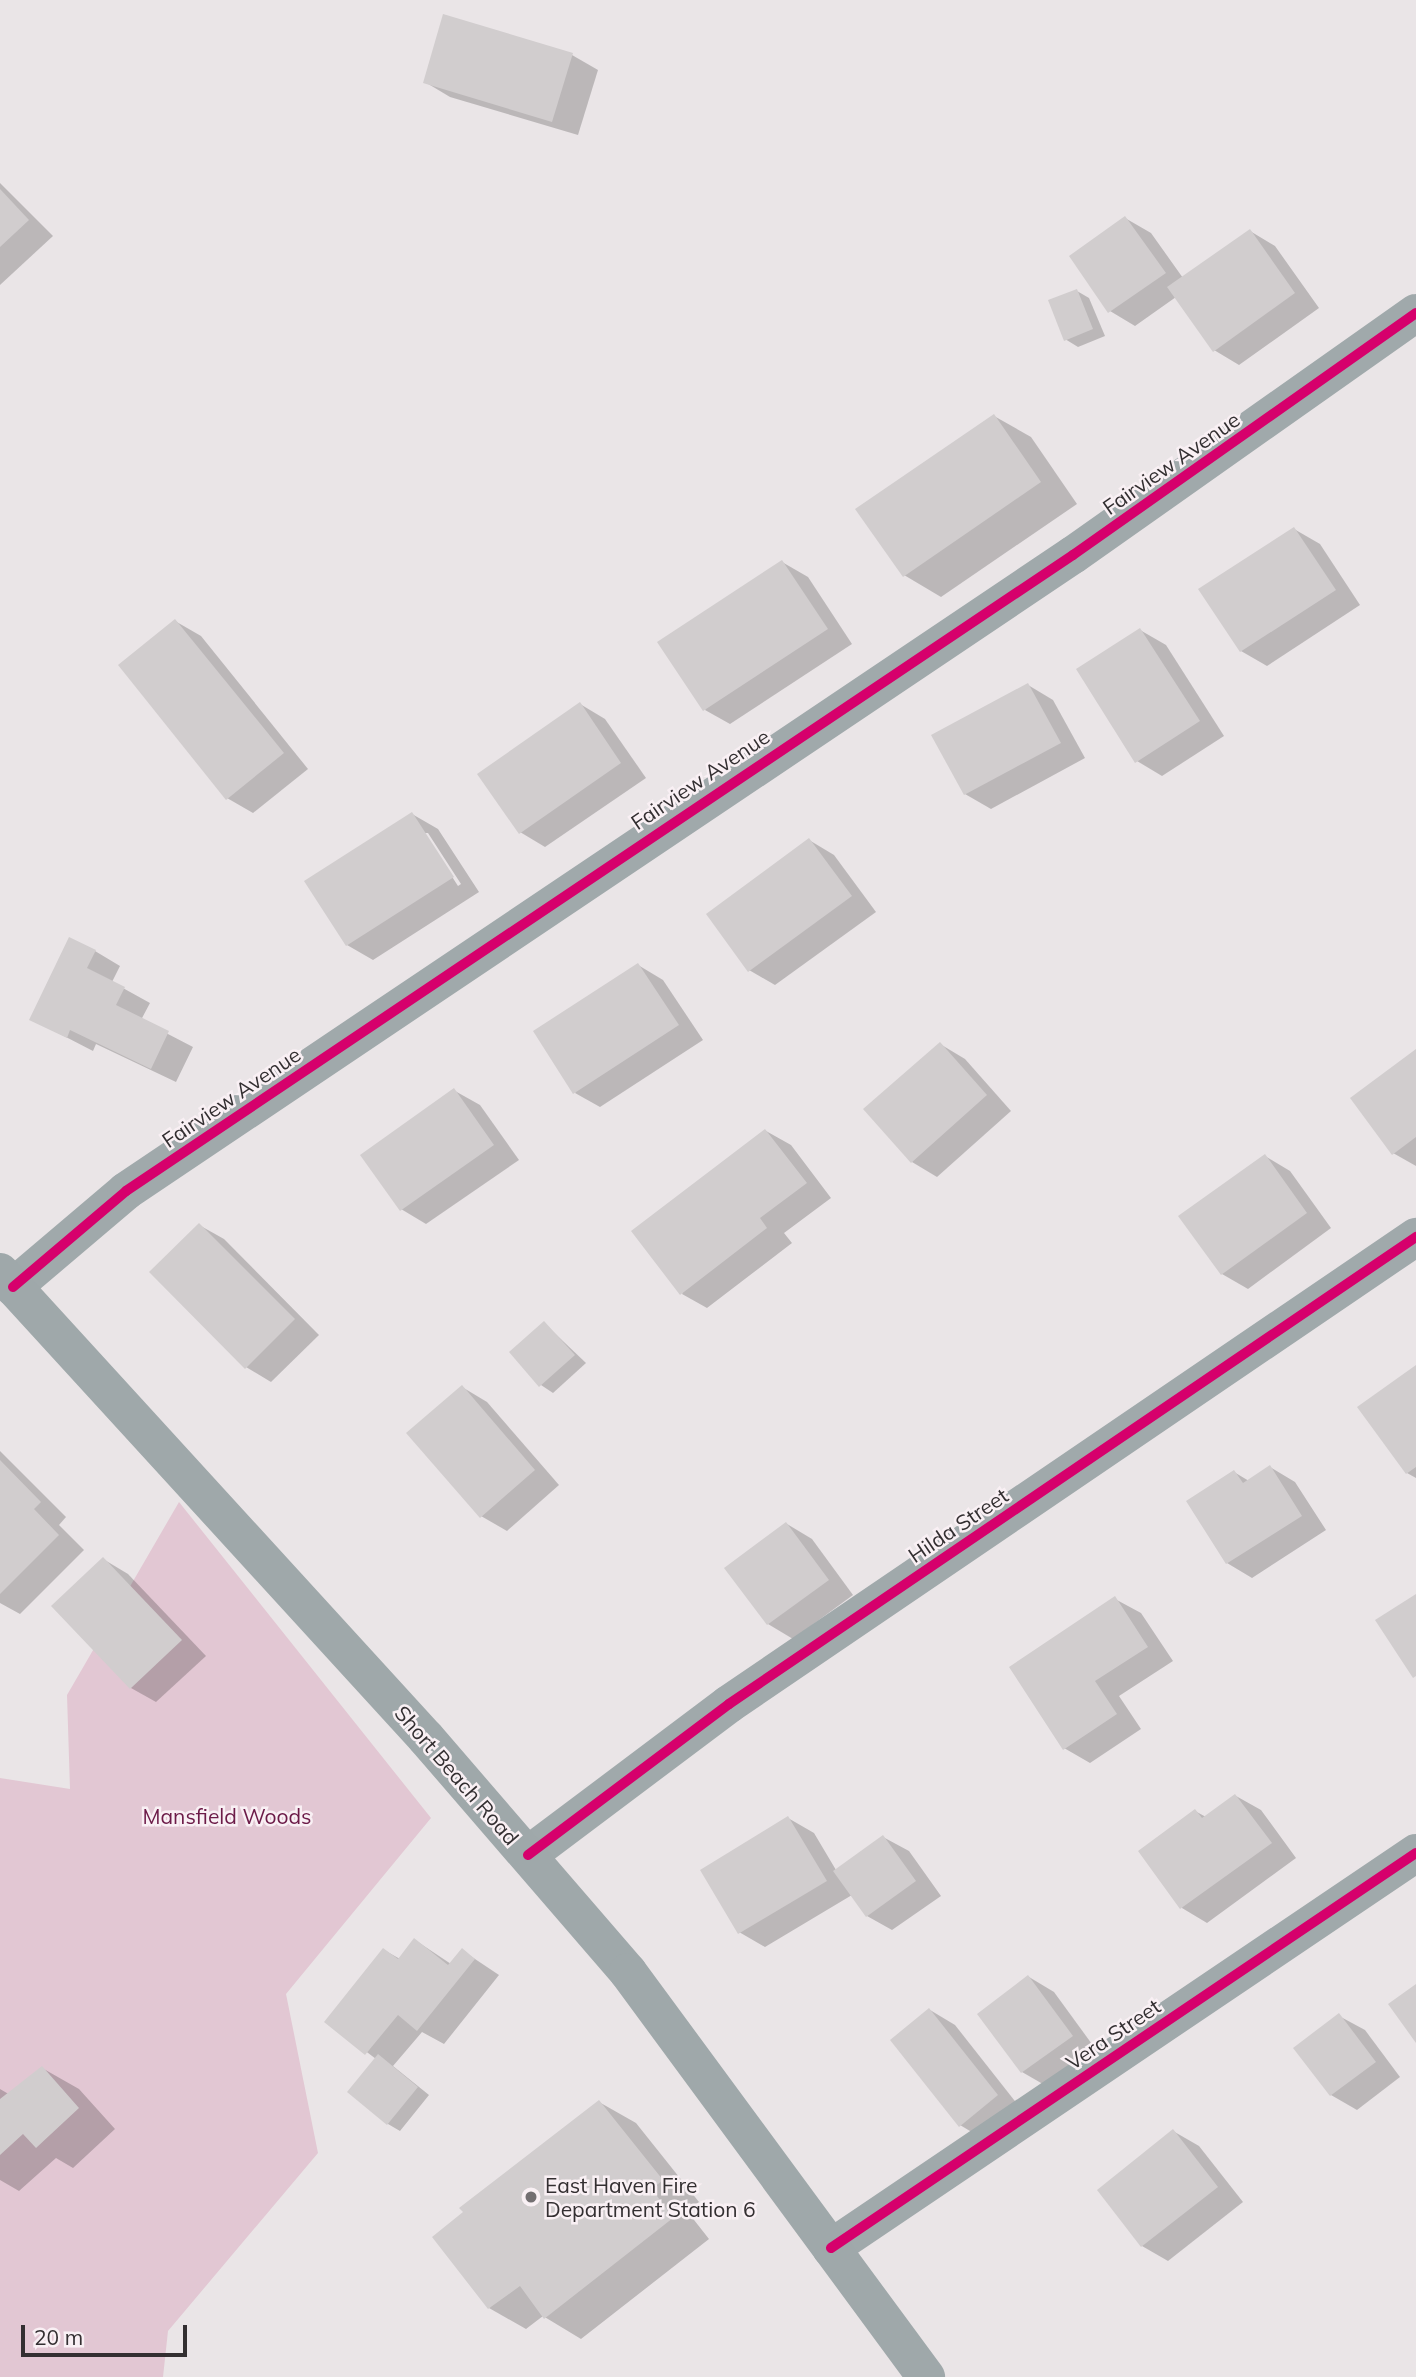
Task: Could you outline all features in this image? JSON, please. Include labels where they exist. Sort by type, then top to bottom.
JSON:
[{"type":"main road","name":"Short Beach Road","points":[[7,1280],[528,1855],[718,2088],[926,2377]]},
{"type":"street","name":"Fairview Avenue","points":[[7,1280],[126,1191],[1073,555],[1416,313]]},
{"type":"street","name":"Hilda Street","points":[[528,1855],[729,1704],[1416,1237]]},
{"type":"street","name":"Vera Street","points":[[831,2248],[1416,1853]]},
{"type":"green space","name":"Mansfield Woods","points":[[179,1502],[431,1818],[286,1994],[318,2153],[168,2331],[163,2377],[0,2377],[0,1778],[70,1789],[67,1695]]},
{"type":"building","points":[[443,14],[573,53],[552,122],[423,83]]},
{"type":"building","points":[[0,189],[29,220],[0,247]]},
{"type":"building","points":[[1125,216],[1166,273],[1108,313],[1069,256]]},
{"type":"building","points":[[1250,229],[1295,293],[1213,352],[1167,287]]},
{"type":"building","points":[[1077,289],[1093,329],[1064,341],[1048,300]]},
{"type":"building","points":[[994,414],[1041,482],[903,577],[855,509]]},
{"type":"building","points":[[1294,527],[1336,590],[1240,652],[1198,589]]},
{"type":"building","points":[[782,560],[828,629],[703,711],[657,642]]},
{"type":"building","points":[[175,619],[284,753],[226,800],[118,665]]},
{"type":"building","points":[[1140,628],[1200,721],[1135,763],[1076,669]]},
{"type":"building","points":[[1028,683],[1061,743],[964,795],[931,735]]},
{"type":"building","points":[[580,702],[621,763],[519,834],[477,774]]},
{"type":"building","points":[[412,812],[454,877],[346,946],[304,881]]},
{"type":"building","points":[[809,838],[852,896],[748,972],[706,914]]},
{"type":"building","points":[[69,937],[96,950],[87,968],[125,987],[116,1005],[169,1031],[151,1069],[70,1030],[67,1038],[29,1020]]},
{"type":"building","points":[[638,963],[679,1025],[573,1094],[533,1031]]},
{"type":"building","points":[[940,1042],[987,1095],[911,1163],[863,1109]]},
{"type":"building","points":[[1416,1049],[1416,1137],[1392,1155],[1350,1098]]},
{"type":"building","points":[[454,1088],[494,1145],[400,1211],[360,1155]]},
{"type":"building","points":[[765,1129],[807,1183],[760,1218],[767,1228],[680,1295],[631,1231]]},
{"type":"building","points":[[1265,1154],[1307,1213],[1221,1275],[1178,1216]]},
{"type":"building","points":[[199,1223],[295,1319],[245,1369],[149,1272]]},
{"type":"building","points":[[544,1321],[575,1355],[539,1387],[509,1352]]},
{"type":"building","points":[[1416,1365],[1416,1467],[1406,1474],[1357,1407]]},
{"type":"building","points":[[462,1385],[535,1470],[480,1518],[406,1433]]},
{"type":"building","points":[[0,1460],[41,1502],[34,1509],[59,1535],[0,1594]]},
{"type":"building","points":[[1270,1465],[1302,1516],[1226,1564],[1186,1501],[1234,1470],[1243,1483]]},
{"type":"building","points":[[786,1522],[829,1580],[767,1625],[724,1568]]},
{"type":"building","points":[[103,1557],[182,1640],[130,1689],[51,1606]]},
{"type":"building","points":[[1416,1594],[1416,1676],[1413,1678],[1375,1620]]},
{"type":"building","points":[[1115,1596],[1148,1647],[1095,1681],[1117,1714],[1063,1750],[1009,1667]]},
{"type":"building","points":[[1235,1794],[1272,1843],[1180,1909],[1138,1851],[1195,1809],[1202,1818]]},
{"type":"building","points":[[788,1816],[827,1881],[738,1934],[700,1870]]},
{"type":"building","points":[[883,1835],[916,1881],[866,1917],[833,1871]]},
{"type":"building","points":[[414,1938],[448,1965],[462,1948],[475,1959],[417,2031],[398,2015],[365,2055],[324,2022],[383,1948],[398,1959]]},
{"type":"building","points":[[1028,1975],[1073,2036],[1021,2073],[977,2014]]},
{"type":"building","points":[[1416,1984],[1416,2043],[1388,2004]]},
{"type":"building","points":[[929,2008],[998,2095],[959,2127],[890,2040]]},
{"type":"building","points":[[1339,2013],[1376,2062],[1330,2096],[1293,2048]]},
{"type":"building","points":[[378,2054],[418,2087],[387,2125],[347,2092]]},
{"type":"building","points":[[42,2066],[79,2108],[36,2148],[23,2134],[0,2155],[0,2099]]},
{"type":"building","points":[[599,2100],[663,2180],[652,2189],[673,2218],[544,2319],[520,2286],[488,2309],[432,2237],[463,2212],[459,2208]]},
{"type":"building","points":[[1173,2129],[1218,2187],[1141,2247],[1097,2190]]},
{"type":"cycle path","points":[[13,1287],[126,1191],[1073,555],[1416,313]]},
{"type":"cycle path","points":[[528,1855],[729,1704],[1416,1237]]},
{"type":"cycle path","points":[[831,2248],[1416,1853]]},
{"type":"place","name":"East Haven Fire Department Station 6","points":[[531,2197]]}]
